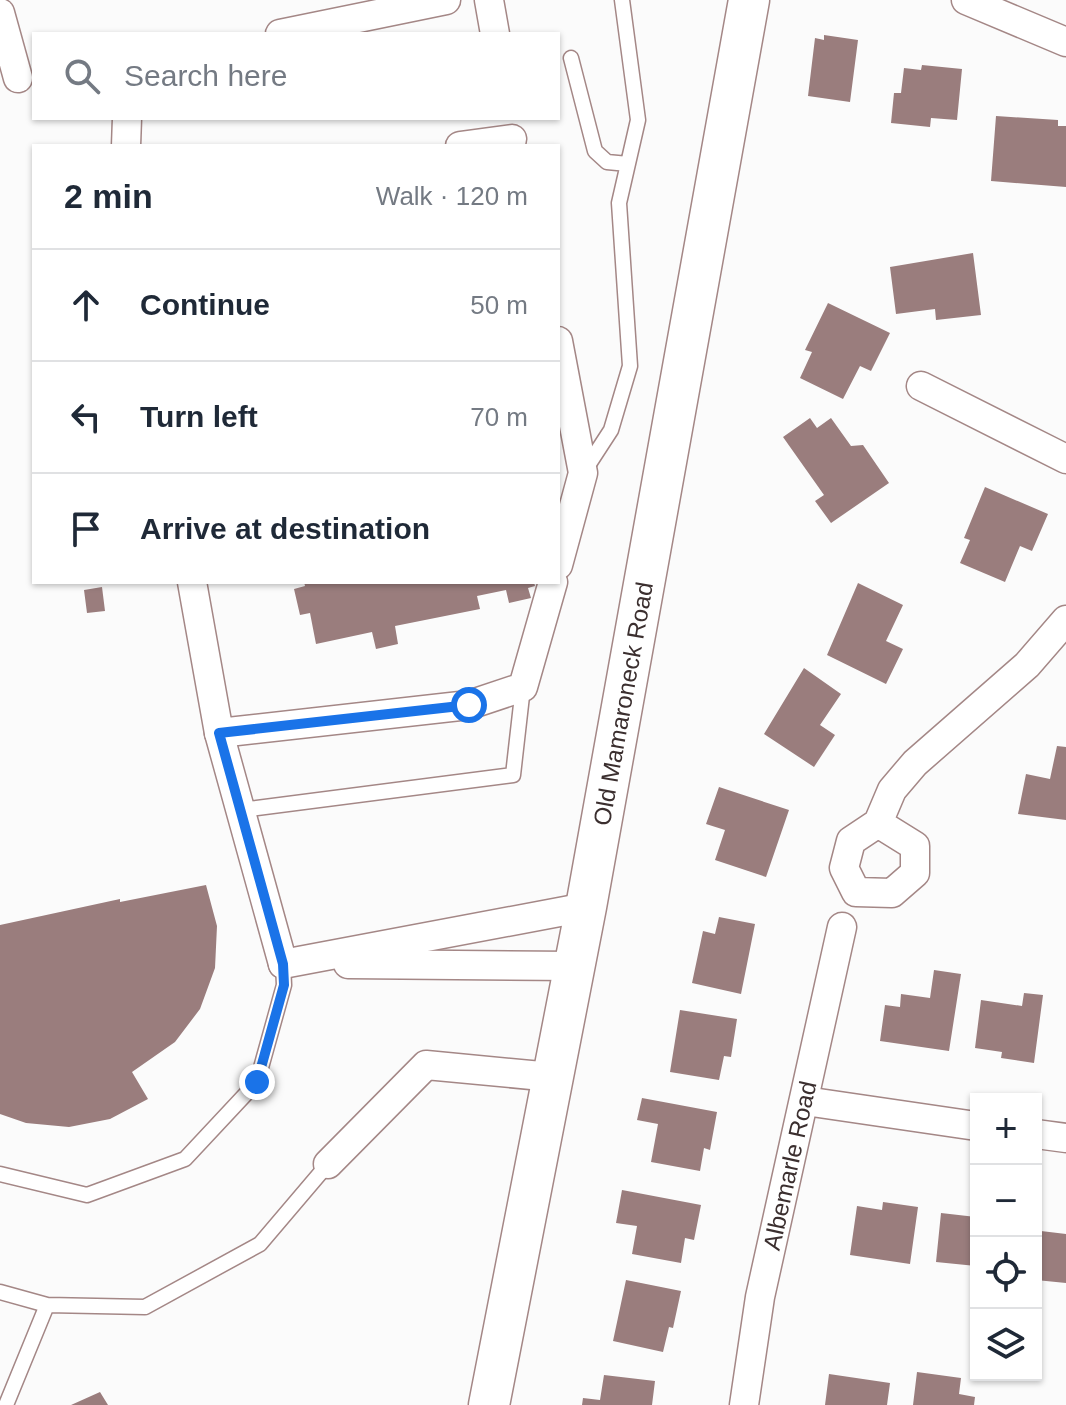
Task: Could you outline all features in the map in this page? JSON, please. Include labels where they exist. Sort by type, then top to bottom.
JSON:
[{"type":"main road","name":"Old Mamaroneck Road","points":[[489,1405],[586,907],[749,0]]},
{"type":"street","points":[[290,32],[446,0]]},
{"type":"street","points":[[489,0],[495,32]]},
{"type":"street","points":[[966,0],[1066,42]]},
{"type":"street","points":[[0,13],[17,78]]},
{"type":"street","points":[[126,144],[127,120]]},
{"type":"street","points":[[468,144],[511,134]]},
{"type":"street","points":[[560,352],[583,473],[560,558]]},
{"type":"street","points":[[921,386],[1066,459]]},
{"type":"street","points":[[192,584],[219,733],[283,964]]},
{"type":"street","points":[[219,733],[469,705],[523,687],[552,584]]},
{"type":"street","points":[[878,823],[892,790],[915,763],[1027,665],[1066,620]]},
{"type":"street","points":[[283,964],[586,907]]},
{"type":"street","name":"Albemarle Road","points":[[744,1405],[760,1297],[842,927]]},
{"type":"street","points":[[283,964],[574,966]]},
{"type":"street","points":[[328,1164],[426,1065],[552,1077]]},
{"type":"street","points":[[805,1101],[970,1125]]},
{"type":"street","points":[[1042,1135],[1066,1138]]},
{"type":"lane","points":[[583,473],[611,430],[630,366],[619,203],[638,120],[622,0]]},
{"type":"lane","points":[[571,58],[595,151],[607,162],[628,164]]},
{"type":"lane","points":[[241,810],[513,775],[523,687]]},
{"type":"lane","points":[[0,1174],[87,1195],[185,1159],[257,1082],[284,985],[283,964]]},
{"type":"lane","points":[[0,1292],[47,1305],[145,1307],[260,1244],[328,1164]]},
{"type":"lane","points":[[6,1405],[47,1305]]},
{"type":"building","points":[[824,35],[858,40],[850,102],[808,96],[815,38],[824,40]]},
{"type":"building","points":[[922,65],[962,69],[957,120],[931,118],[930,127],[891,123],[894,93],[901,93],[904,68],[921,70]]},
{"type":"building","points":[[996,116],[1058,120],[1058,126],[1066,126],[1066,187],[991,181]]},
{"type":"building","points":[[973,253],[981,315],[936,320],[935,309],[896,314],[890,267]]},
{"type":"building","points":[[828,303],[890,333],[871,371],[860,366],[843,399],[800,378],[812,352],[805,350]]},
{"type":"building","points":[[810,418],[817,428],[831,418],[851,446],[863,445],[889,483],[831,523],[815,501],[824,495],[783,437]]},
{"type":"building","points":[[985,487],[1048,514],[1032,551],[1020,546],[1005,582],[960,563],[970,540],[964,538]]},
{"type":"building","points":[[858,583],[903,605],[886,641],[903,649],[886,684],[827,655]]},
{"type":"building","points":[[305,586],[535,586],[528,588],[531,598],[509,603],[506,590],[477,596],[480,609],[395,626],[398,644],[376,649],[372,632],[316,644],[310,613],[300,615],[294,589]]},
{"type":"building","points":[[102,587],[105,611],[87,613],[84,590]]},
{"type":"building","points":[[804,668],[841,694],[820,725],[835,735],[814,767],[764,734]]},
{"type":"building","points":[[1057,746],[1066,747],[1066,820],[1018,814],[1026,774],[1050,779]]},
{"type":"building","points":[[719,787],[789,810],[766,877],[715,860],[725,830],[706,824]]},
{"type":"building","points":[[206,885],[217,926],[215,968],[200,1009],[175,1042],[132,1072],[148,1099],[110,1119],[69,1127],[26,1123],[0,1114],[0,925],[120,899],[120,902]]},
{"type":"building","points":[[719,917],[755,924],[741,994],[692,983],[703,931],[715,934]]},
{"type":"building","points":[[934,970],[961,974],[949,1051],[880,1041],[885,1005],[900,1007],[901,994],[930,998]]},
{"type":"building","points":[[1024,993],[1043,995],[1034,1063],[1001,1058],[1002,1052],[975,1048],[981,1000],[1022,1006]]},
{"type":"building","points":[[680,1010],[737,1019],[731,1057],[724,1056],[719,1080],[670,1072]]},
{"type":"building","points":[[642,1098],[717,1112],[710,1150],[704,1148],[700,1171],[651,1162],[658,1124],[637,1120]]},
{"type":"building","points":[[622,1190],[701,1205],[694,1240],[685,1238],[681,1263],[632,1254],[637,1226],[616,1223]]},
{"type":"building","points":[[883,1202],[918,1207],[910,1264],[850,1255],[857,1206],[882,1210]]},
{"type":"building","points":[[941,1213],[970,1216],[970,1265],[936,1262]]},
{"type":"building","points":[[1042,1231],[1066,1234],[1066,1283],[1042,1281]]},
{"type":"building","points":[[626,1280],[681,1291],[673,1328],[669,1327],[663,1352],[613,1341]]},
{"type":"building","points":[[917,1372],[961,1378],[959,1394],[975,1397],[974,1405],[913,1405]]},
{"type":"building","points":[[829,1374],[890,1383],[887,1405],[825,1405]]},
{"type":"building","points":[[604,1375],[655,1381],[652,1405],[582,1405],[583,1398],[600,1400]]},
{"type":"building","points":[[100,1392],[108,1405],[71,1405]]},
{"type":"route","points":[[257,1082],[284,985],[283,964],[219,733],[469,705]]}]
